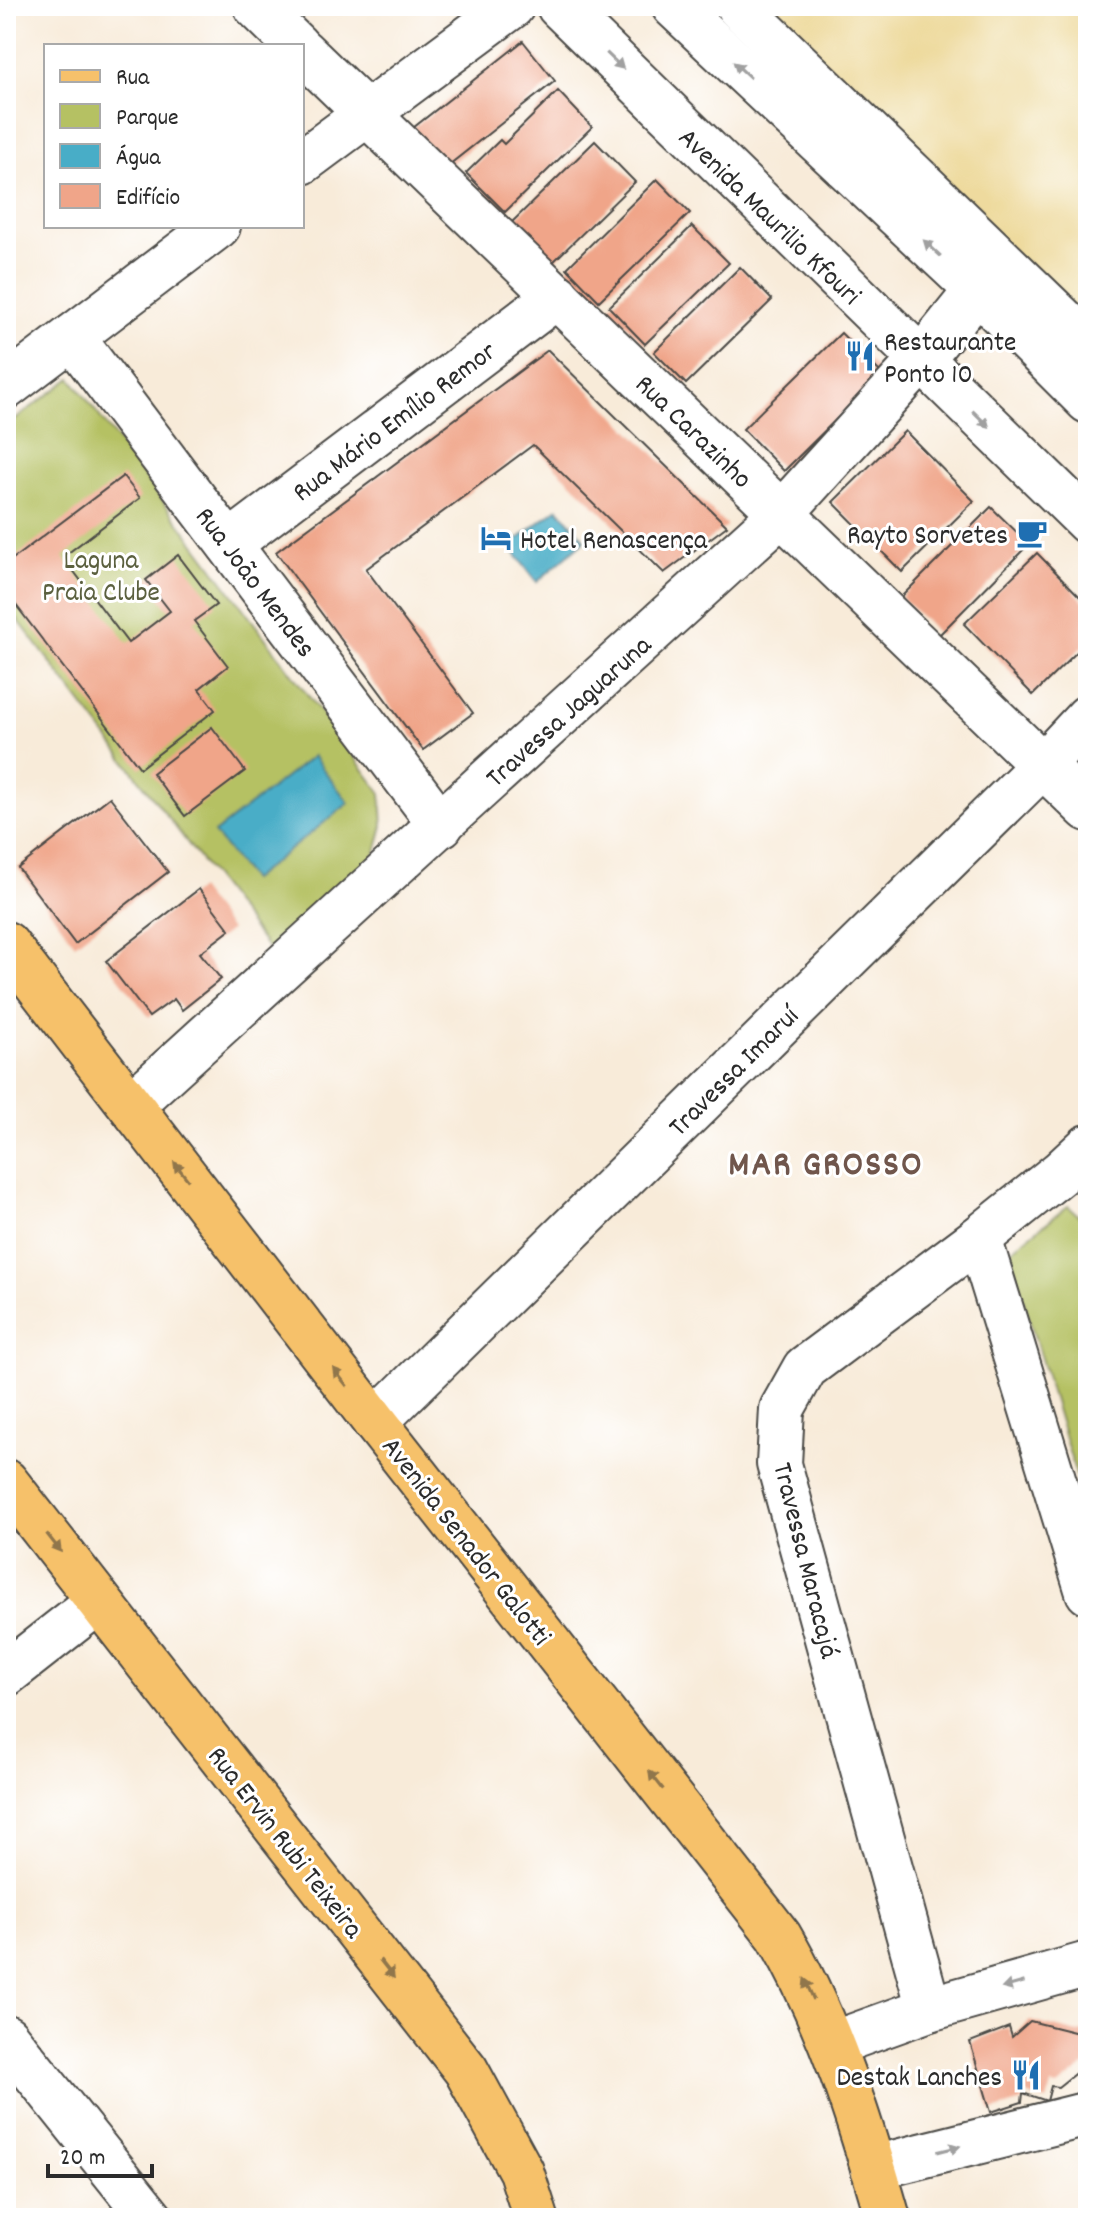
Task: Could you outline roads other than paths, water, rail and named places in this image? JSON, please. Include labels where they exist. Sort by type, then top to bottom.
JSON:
[{"type":"main road","name":"Avenida Senador Galotti","points":[[6,944],[375,1422],[779,1936],[804,1978],[832,2044],[888,2218]]},
{"type":"main road","name":"Rua Ervin Rubi Teixeira","points":[[6,1482],[466,2070],[521,2171],[536,2218]]},
{"type":"street","points":[[256,6],[295,44]]},
{"type":"street","points":[[304,160],[512,6]]},
{"type":"street","name":"Avenida Maurilio Kfouri","points":[[559,6],[1088,522]]},
{"type":"street","points":[[674,6],[977,290],[1088,401]]},
{"type":"street","points":[[738,6],[1088,344]]},
{"type":"street","name":"Rua Carazinho","points":[[304,53],[1088,809]]},
{"type":"street","points":[[6,387],[215,228]]},
{"type":"street","name":"Travessa Jaguaruna","points":[[131,1105],[782,513],[920,361],[977,290]]},
{"type":"street","name":"Rua Mário Emílio Remor","points":[[229,544],[557,296]]},
{"type":"street","name":"Rua João Mendes","points":[[72,337],[441,825]]},
{"type":"street","name":"Travessa Imaruí","points":[[375,1422],[1043,765],[1088,717]]},
{"type":"street","name":"Travessa Maracajá","points":[[929,2009],[779,1464],[782,1409],[805,1368],[979,1238],[1079,1173]]},
{"type":"street","points":[[979,1238],[1081,1545],[1088,1592]]},
{"type":"street","points":[[6,1674],[99,1601]]},
{"type":"street","points":[[832,2044],[929,2009],[1088,1964]]},
{"type":"street","points":[[6,2037],[151,2218]]},
{"type":"street","points":[[873,2168],[1088,2114]]},
{"type":"water","points":[[558,508],[585,540],[537,582],[509,546]]},
{"type":"water","points":[[313,756],[349,803],[251,880],[214,833]]},
{"type":"place","name":"Restaurante Ponto 10","points":[[860,356]]},
{"type":"place","name":"Rayto Sorvetes","points":[[1032,533]]},
{"type":"place","name":"Hotel Renascença","points":[[496,538]]},
{"type":"place","name":"Destak Lanches","points":[[1026,2075]]},
{"type":"district","name":"MAR GROSSO","points":[[826,1161]]},
{"type":"park label","name":"Laguna Praia Clube","points":[[101,574]]}]
